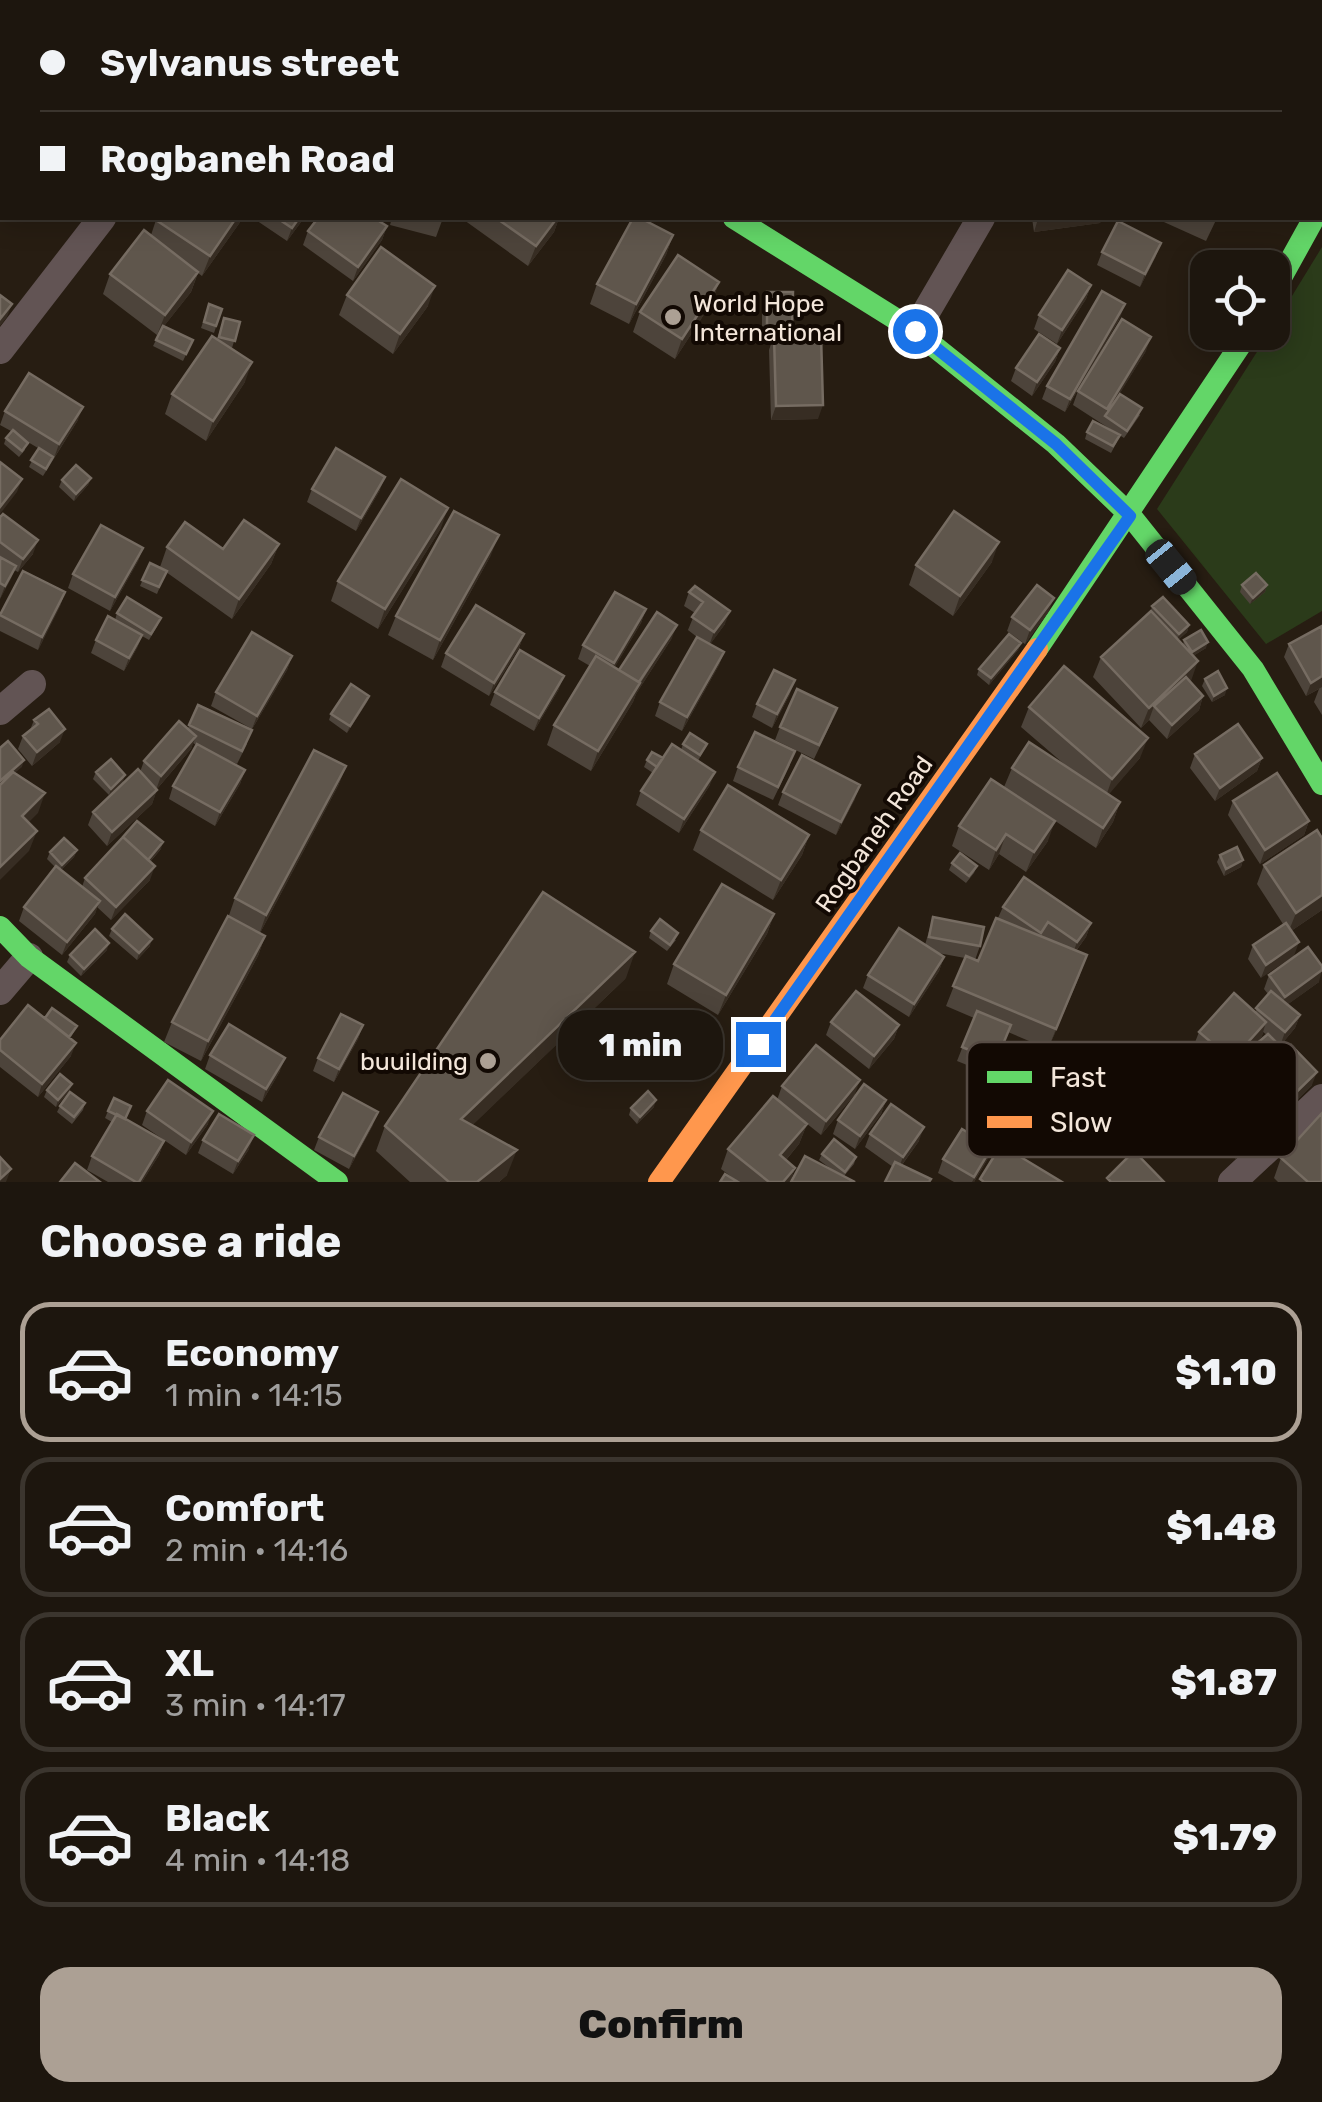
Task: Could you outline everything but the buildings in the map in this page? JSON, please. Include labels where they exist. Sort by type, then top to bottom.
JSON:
[{"type":"street","points":[[0,350],[100,220]]},
{"type":"street","points":[[737,220],[915,331],[1056,444],[1130,516],[1252,669],[1322,784]]},
{"type":"street","points":[[915,331],[979,220]]},
{"type":"street","points":[[1290,261],[1313,220]]},
{"type":"street","name":"Rogbaneh Road","points":[[659,1182],[1130,516],[1236,350]]},
{"type":"street","points":[[0,711],[32,684]]},
{"type":"street","points":[[0,928],[30,957],[337,1182]]},
{"type":"street","points":[[0,991],[30,957]]},
{"type":"street","points":[[1297,1121],[1322,1098]]},
{"type":"street","points":[[1232,1182],[1259,1157]]},
{"type":"green space","points":[[1322,247],[1322,611],[1266,644],[1157,509],[1258,350],[1290,350],[1290,299]]},
{"type":"traffic: fast","points":[[737,220],[915,331],[1056,444],[1130,515],[1253,669],[1322,784]]},
{"type":"traffic: fast","points":[[1290,261],[1313,220]]},
{"type":"traffic: fast","points":[[1037,649],[1237,350]]},
{"type":"traffic: fast","points":[[0,927],[29,957],[337,1182]]},
{"type":"traffic: slow","points":[[659,1182],[1037,649]]},
{"type":"place","name":"World Hope International","points":[[673,317]]},
{"type":"place","name":"buuilding","points":[[488,1061]]},
{"type":"route","points":[[758,1044],[1130,516],[1056,444],[915,331]]}]
